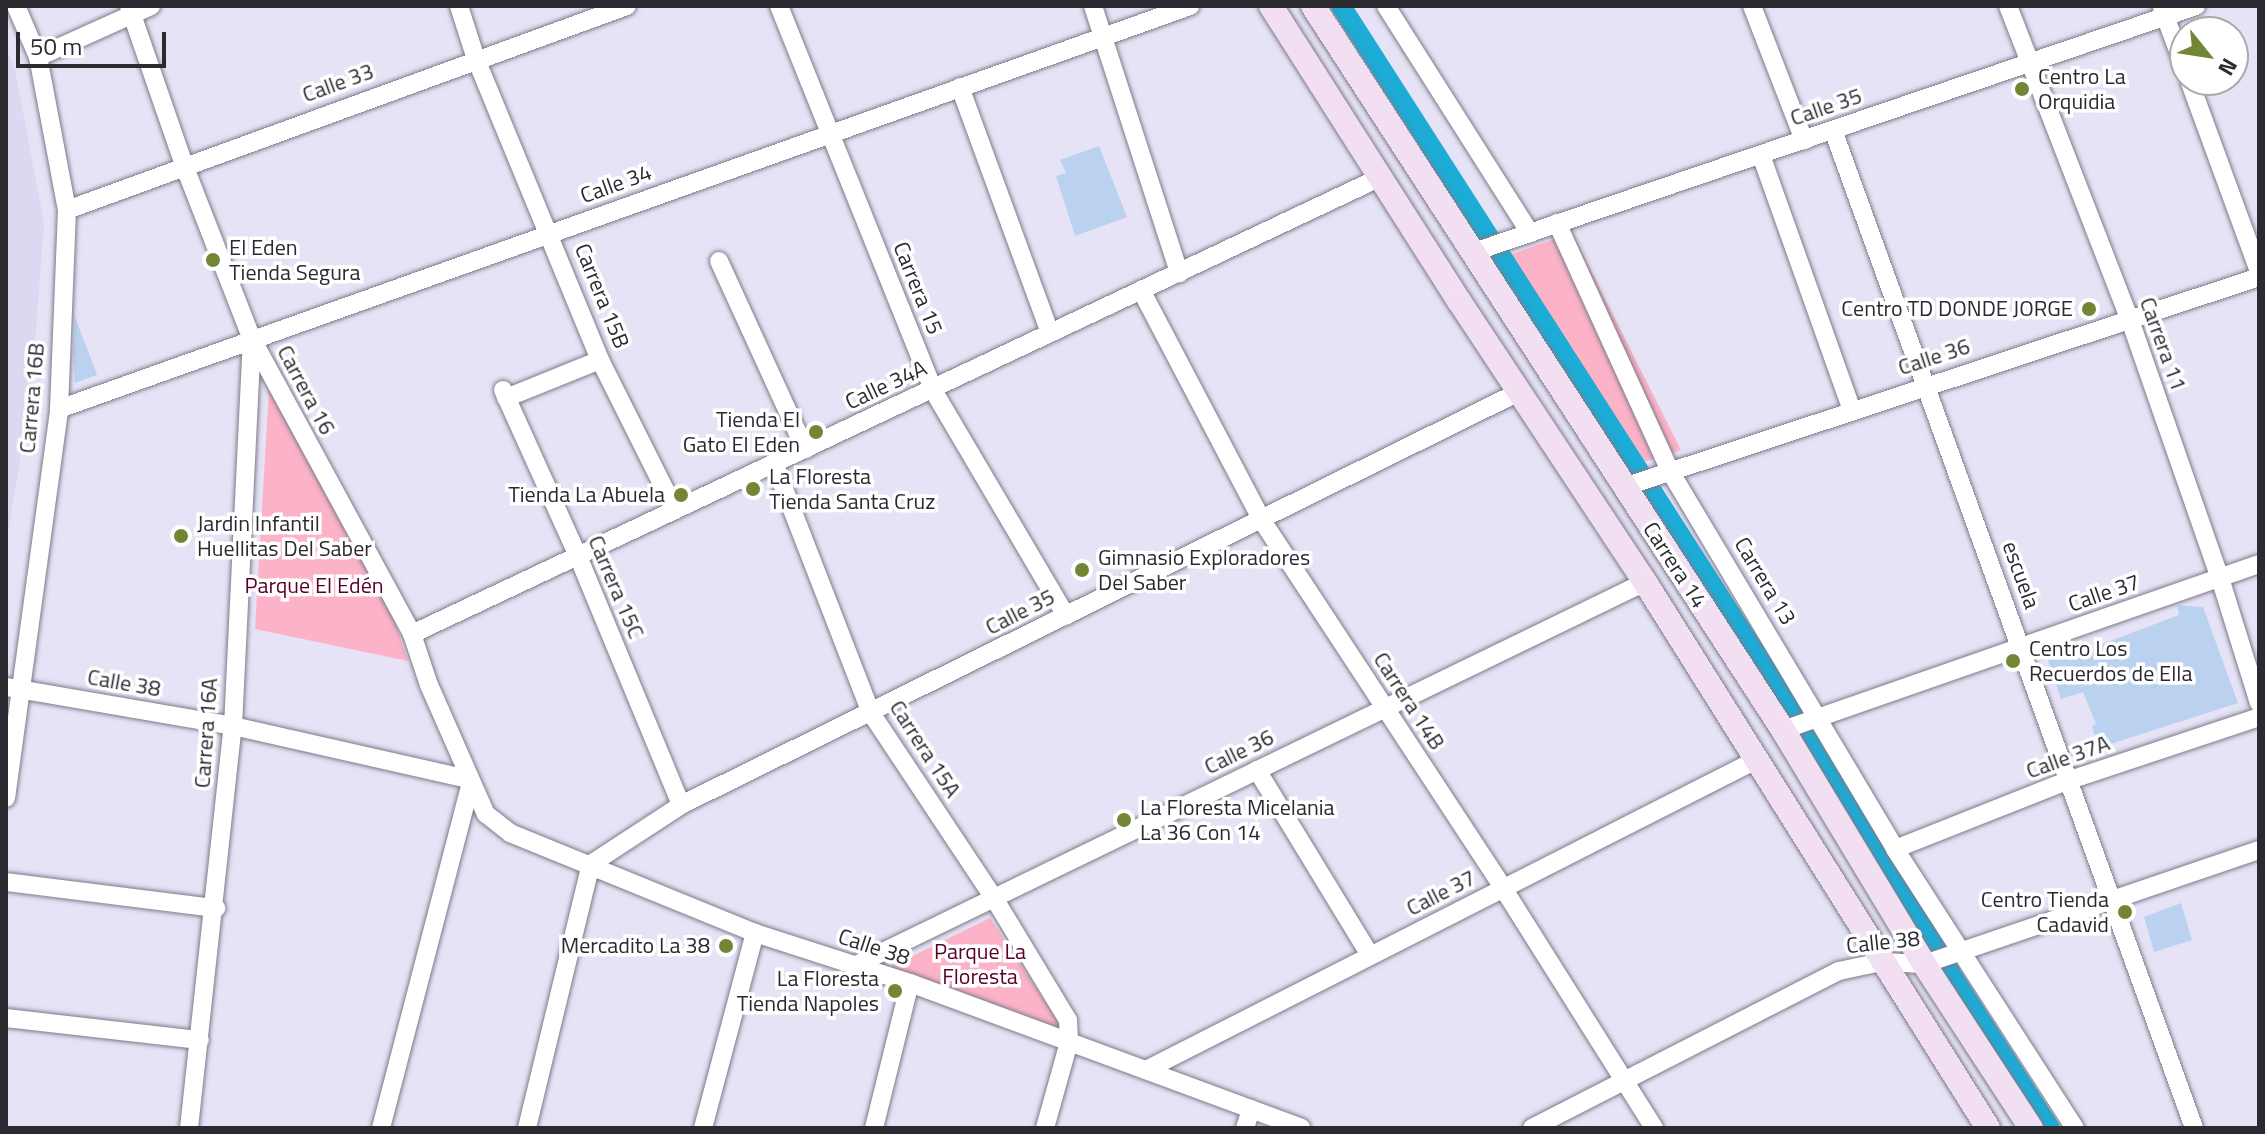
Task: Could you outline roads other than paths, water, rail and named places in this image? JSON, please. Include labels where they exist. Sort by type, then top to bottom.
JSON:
[{"type":"main road","name":"Carrera 14","points":[[1271,6],[1379,178],[1645,582],[1988,1128]]},
{"type":"main road","name":"Carrera 14","points":[[1313,6],[1479,251],[1789,728],[2031,1128]]},
{"type":"street","name":"Carrera 16B","points":[[6,798],[13,688],[59,409],[67,210],[38,57],[16,6]]},
{"type":"street","points":[[38,57],[130,10],[151,6]]},
{"type":"street","name":"Carrera 15B","points":[[459,6],[476,59],[551,233],[600,360],[675,510]]},
{"type":"street","name":"Calle 33","points":[[67,210],[627,6]]},
{"type":"street","name":"Carrera 15","points":[[779,6],[933,390],[1066,616]]},
{"type":"street","points":[[1093,6],[1179,273]]},
{"type":"street","name":"Calle 34","points":[[59,409],[1190,6]]},
{"type":"street","points":[[1386,6],[1521,236]]},
{"type":"street","points":[[1752,6],[1804,140]]},
{"type":"street","name":"Carrera 11","points":[[2008,6],[2130,320],[2220,578],[2259,703]]},
{"type":"street","name":"Calle 35","points":[[1479,251],[2029,63],[2164,11],[2196,6]]},
{"type":"street","name":"Carrera 16","points":[[130,10],[184,165],[252,339],[412,634],[469,781],[486,814]]},
{"type":"street","points":[[960,87],[1050,333]]},
{"type":"street","points":[[2195,96],[2259,274]]},
{"type":"street","name":"escuela","points":[[1833,130],[2194,1128]]},
{"type":"street","points":[[1761,155],[1852,410]]},
{"type":"street","name":"Calle 34A","points":[[412,634],[1379,178]]},
{"type":"street","name":"Carrera 13","points":[[1557,223],[1668,472],[1958,951],[2075,1128]]},
{"type":"street","points":[[719,261],[805,449]]},
{"type":"street","name":"Calle 36","points":[[1631,484],[1926,384],[2130,320],[2259,274]]},
{"type":"street","name":"Carrera 14B","points":[[1141,290],[1261,519],[1503,888],[1654,1128]]},
{"type":"street","name":"Carrera 16A","points":[[189,1128],[216,908],[233,726],[252,339]]},
{"type":"street","name":"Carrera 15C","points":[[600,360],[504,394],[578,556],[681,805]]},
{"type":"street","name":"Calle 35","points":[[591,864],[681,805],[1519,392]]},
{"type":"street","name":"Carrera 15A","points":[[774,463],[871,713],[1063,1008],[1070,1032],[1069,1042]]},
{"type":"street","name":"Calle 37","points":[[1789,728],[2259,564]]},
{"type":"street","name":"Calle 36","points":[[854,966],[1645,582]]},
{"type":"street","name":"Calle 38","points":[[13,688],[233,726],[469,781]]},
{"type":"street","name":"Calle 37A","points":[[1895,849],[2067,781],[2259,717]]},
{"type":"street","name":"Calle 37","points":[[1146,1070],[1758,759]]},
{"type":"street","points":[[1257,770],[1370,955]]},
{"type":"street","points":[[381,1128],[469,781]]},
{"type":"street","name":"Calle 38","points":[[486,814],[510,833],[755,933],[910,983],[1301,1128]]},
{"type":"street","name":"Calle 38","points":[[1532,1128],[1839,971],[1881,962],[1931,962],[2259,850]]},
{"type":"street","points":[[527,1128],[591,864]]},
{"type":"street","points":[[6,882],[216,908]]},
{"type":"street","points":[[703,1128],[755,933]]},
{"type":"street","points":[[874,1128],[910,983]]},
{"type":"street","points":[[6,1018],[200,1040]]},
{"type":"street","points":[[1045,1128],[1069,1042]]},
{"type":"street","points":[[1245,1128],[1251,1109]]},
{"type":"waterway","points":[[1341,6],[1814,744],[1951,974],[2050,1128]]},
{"type":"place","name":"Centro La Orquidia","points":[[2022,89]]},
{"type":"place","name":"El Eden Tienda Segura","points":[[213,260]]},
{"type":"place","name":"Centro TD DONDE JORGE","points":[[2089,309]]},
{"type":"place","name":"Tienda El Gato El Eden","points":[[816,432]]},
{"type":"place","name":"La Floresta Tienda Santa Cruz","points":[[753,489]]},
{"type":"place","name":"Tienda La Abuela","points":[[681,495]]},
{"type":"place","name":"Jardin Infantil Huellitas Del Saber","points":[[181,536]]},
{"type":"place","name":"Gimnasio Exploradores Del Saber","points":[[1082,570]]},
{"type":"place","name":"Centro Los Recuerdos de Ella","points":[[2013,661]]},
{"type":"place","name":"La Floresta Micelania La 36 Con 14","points":[[1124,820]]},
{"type":"place","name":"Centro Tienda Cadavid","points":[[2125,912]]},
{"type":"place","name":"Mercadito La 38","points":[[726,946]]},
{"type":"place","name":"La Floresta Tienda Napoles","points":[[895,991]]},
{"type":"park label","name":"Parque El Edén","points":[[314,586]]},
{"type":"park label","name":"Parque La Floresta","points":[[980,964]]}]
